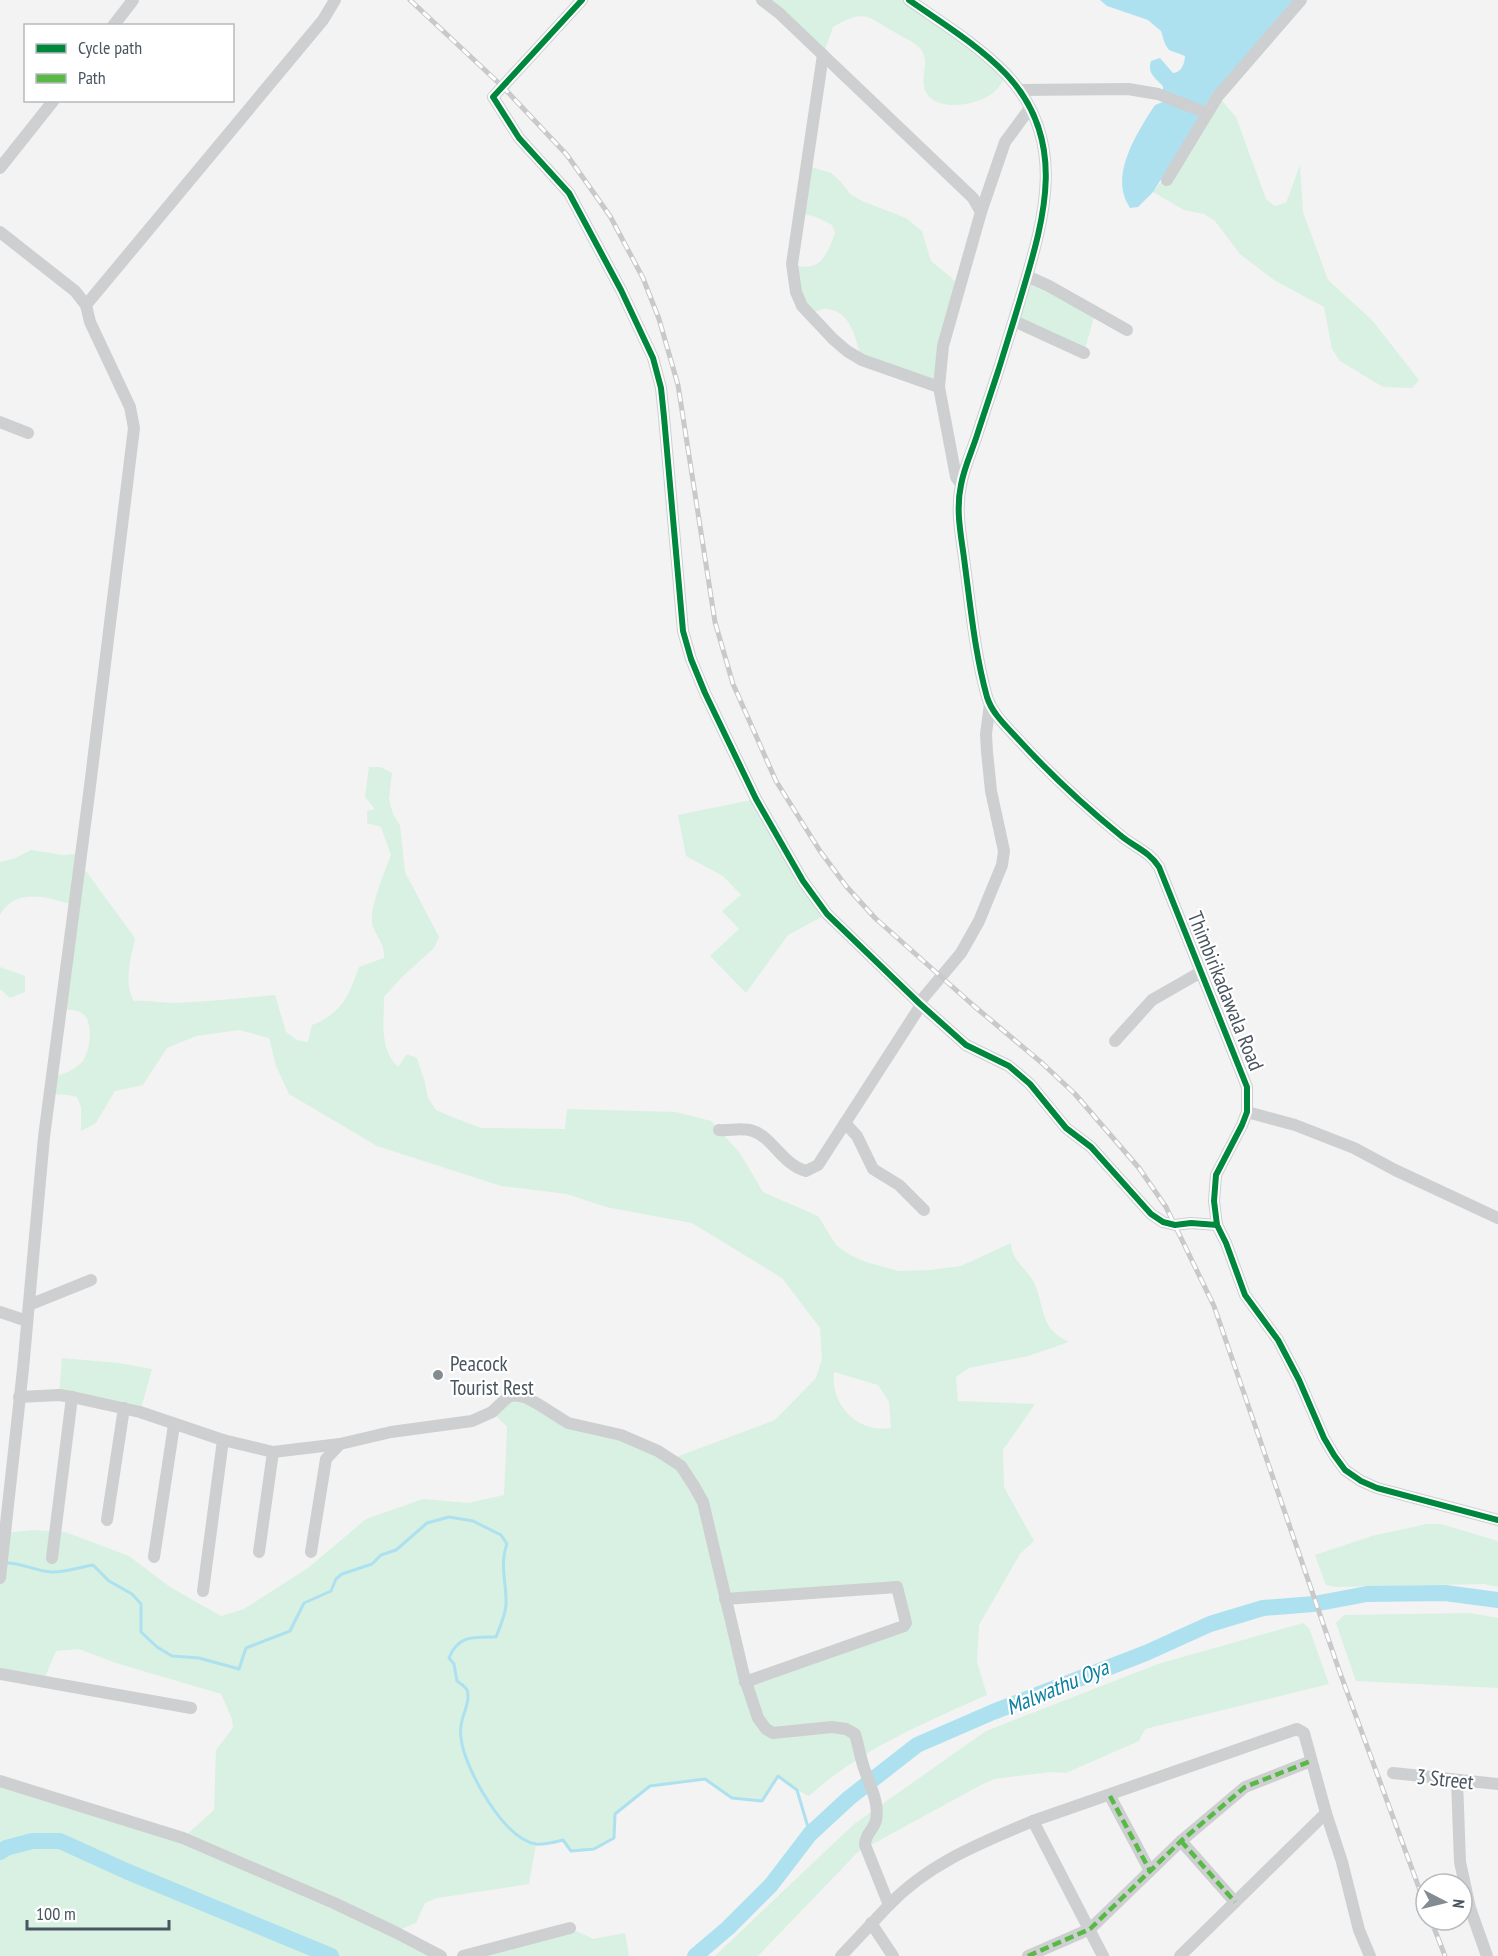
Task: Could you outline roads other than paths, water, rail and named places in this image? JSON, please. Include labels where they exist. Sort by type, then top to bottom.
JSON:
[{"type":"street","points":[[115,24],[133,0]]},
{"type":"street","points":[[86,305],[323,20],[335,0]]},
{"type":"street","points":[[582,0],[493,97],[519,138],[569,193],[625,299],[653,358],[661,388],[682,631],[705,693],[756,799],[803,881],[827,914],[920,1004],[966,1045],[1009,1066],[1030,1084],[1066,1128],[1090,1147],[1150,1214],[1163,1222],[1175,1225],[1191,1223],[1216,1225]]},
{"type":"street","points":[[762,0],[779,13],[905,131],[973,198],[981,212]]},
{"type":"street","points":[[909,0],[980,50],[1007,75],[1019,90],[1039,127],[1045,150],[1047,181],[1043,218],[1014,321],[959,481]]},
{"type":"street","points":[[1167,180],[1205,112],[1259,46],[1301,0]]},
{"type":"street","points":[[823,55],[792,264],[795,292],[809,314],[847,351],[862,360],[939,387]]},
{"type":"street","points":[[1019,90],[1128,89],[1158,94],[1205,112]]},
{"type":"street","points":[[0,168],[52,102]]},
{"type":"street","points":[[959,481],[939,387],[943,346],[981,212],[1005,142],[1029,108]]},
{"type":"street","points":[[0,232],[75,291],[86,305],[90,322],[130,407],[134,428],[44,1137],[0,1578]]},
{"type":"street","points":[[1027,276],[1127,330]]},
{"type":"street","points":[[1014,321],[1084,352]]},
{"type":"street","points":[[0,422],[28,434]]},
{"type":"street","name":"Thimbirikadawala Road","points":[[959,481],[958,509],[974,633],[990,704],[995,714],[1041,765],[1090,811],[1132,845],[1153,856],[1247,1087],[1246,1112],[1242,1125],[1216,1175],[1214,1201],[1216,1225],[1226,1243],[1245,1295],[1278,1340],[1299,1380],[1324,1438],[1345,1470],[1377,1488],[1498,1520]]},
{"type":"street","points":[[719,1130],[739,1128],[756,1132],[796,1168],[807,1171],[818,1165],[920,1004],[961,953],[979,921],[1002,865],[1004,850],[987,752],[986,734],[990,704]]},
{"type":"street","points":[[1115,1041],[1152,1000],[1201,972]]},
{"type":"street","points":[[1246,1112],[1295,1125],[1354,1148],[1395,1170],[1498,1218]]},
{"type":"street","points":[[845,1123],[858,1136],[873,1169],[899,1185],[924,1210]]},
{"type":"street","points":[[29,1305],[91,1280]]},
{"type":"street","points":[[0,1312],[27,1321]]},
{"type":"street","points":[[19,1397],[59,1395],[124,1408],[223,1440],[273,1452],[340,1444],[392,1432],[472,1421],[492,1412],[508,1397],[514,1395],[525,1397],[568,1423],[621,1435],[658,1451],[681,1466],[688,1474],[703,1503],[746,1682],[758,1718],[766,1729],[773,1733],[832,1727],[846,1729],[855,1734],[874,1800],[876,1822],[865,1837],[865,1845],[889,1905]]},
{"type":"street","points":[[52,1558],[72,1397]]},
{"type":"street","points":[[107,1520],[124,1408]]},
{"type":"street","points":[[154,1557],[174,1425]]},
{"type":"street","points":[[203,1590],[223,1440]]},
{"type":"street","points":[[311,1552],[326,1459],[340,1444]]},
{"type":"street","points":[[258,1552],[273,1452]]},
{"type":"street","points":[[725,1599],[897,1587],[906,1623],[904,1626],[746,1682]]},
{"type":"street","points":[[0,1674],[191,1708]]},
{"type":"street","points":[[841,1956],[918,1877],[965,1849],[1033,1821],[1297,1729],[1304,1733],[1342,1862],[1359,1930],[1370,1956]]},
{"type":"street","points":[[1028,1956],[1090,1929],[1181,1841],[1245,1787],[1311,1761]]},
{"type":"street","name":"3 Street","points":[[1393,1773],[1498,1784]]},
{"type":"street","points":[[0,1780],[183,1838],[334,1903],[441,1956]]},
{"type":"street","points":[[1457,1780],[1460,1862],[1470,1908],[1487,1956]]},
{"type":"street","points":[[1110,1796],[1150,1871]]},
{"type":"street","points":[[1180,1956],[1326,1813]]},
{"type":"street","points":[[1033,1821],[1103,1956]]},
{"type":"street","points":[[1181,1841],[1235,1902]]},
{"type":"street","points":[[871,1923],[892,1956]]},
{"type":"street","points":[[463,1956],[570,1928]]},
{"type":"water","points":[[1100,0],[1298,0],[1177,154],[1153,192],[1138,207],[1130,208],[1124,197],[1122,184],[1126,160],[1136,136],[1155,105],[1168,100],[1163,86],[1151,72],[1151,61],[1160,58],[1173,73],[1182,67],[1185,56],[1169,50],[1161,31],[1148,20],[1107,6]]},
{"type":"waterway","points":[[5,1563],[51,1572],[93,1565],[109,1581],[132,1594],[141,1604],[141,1632],[157,1647],[172,1656],[199,1658],[239,1669],[246,1648],[290,1631],[304,1603],[331,1591],[336,1579],[342,1574],[372,1564],[381,1555],[396,1550],[427,1523],[449,1517],[473,1521],[501,1535],[507,1544],[504,1559],[505,1609],[496,1637],[462,1641],[449,1658],[454,1664],[457,1681],[465,1687],[468,1694],[461,1730],[466,1756],[489,1803],[512,1830],[536,1844],[563,1840],[571,1851],[594,1849],[614,1838],[615,1814],[650,1786],[705,1779],[732,1798],[762,1801],[778,1776],[797,1790],[810,1834]]},
{"type":"waterway","name":"Malwathu Oya","points":[[695,1956],[728,1928],[771,1885],[810,1834],[849,1798],[917,1745],[993,1712],[1146,1653],[1210,1624],[1263,1608],[1314,1604],[1367,1594],[1445,1593],[1498,1600]]},
{"type":"waterway","name":"Malwathu Oya","points":[[0,1852],[6,1848],[32,1841],[60,1841],[126,1871],[331,1956]]},
{"type":"railway","points":[[410,0],[503,87],[567,155],[610,216],[643,278],[659,319],[678,385],[715,622],[733,684],[776,781],[820,851],[846,886],[875,918],[1075,1094],[1139,1168],[1166,1207],[1214,1306],[1339,1670],[1414,1874]]},
{"type":"railway","points":[[1436,1932],[1445,1956]]},
{"type":"place","name":"Peacock Tourist Rest","points":[[438,1375]]}]
